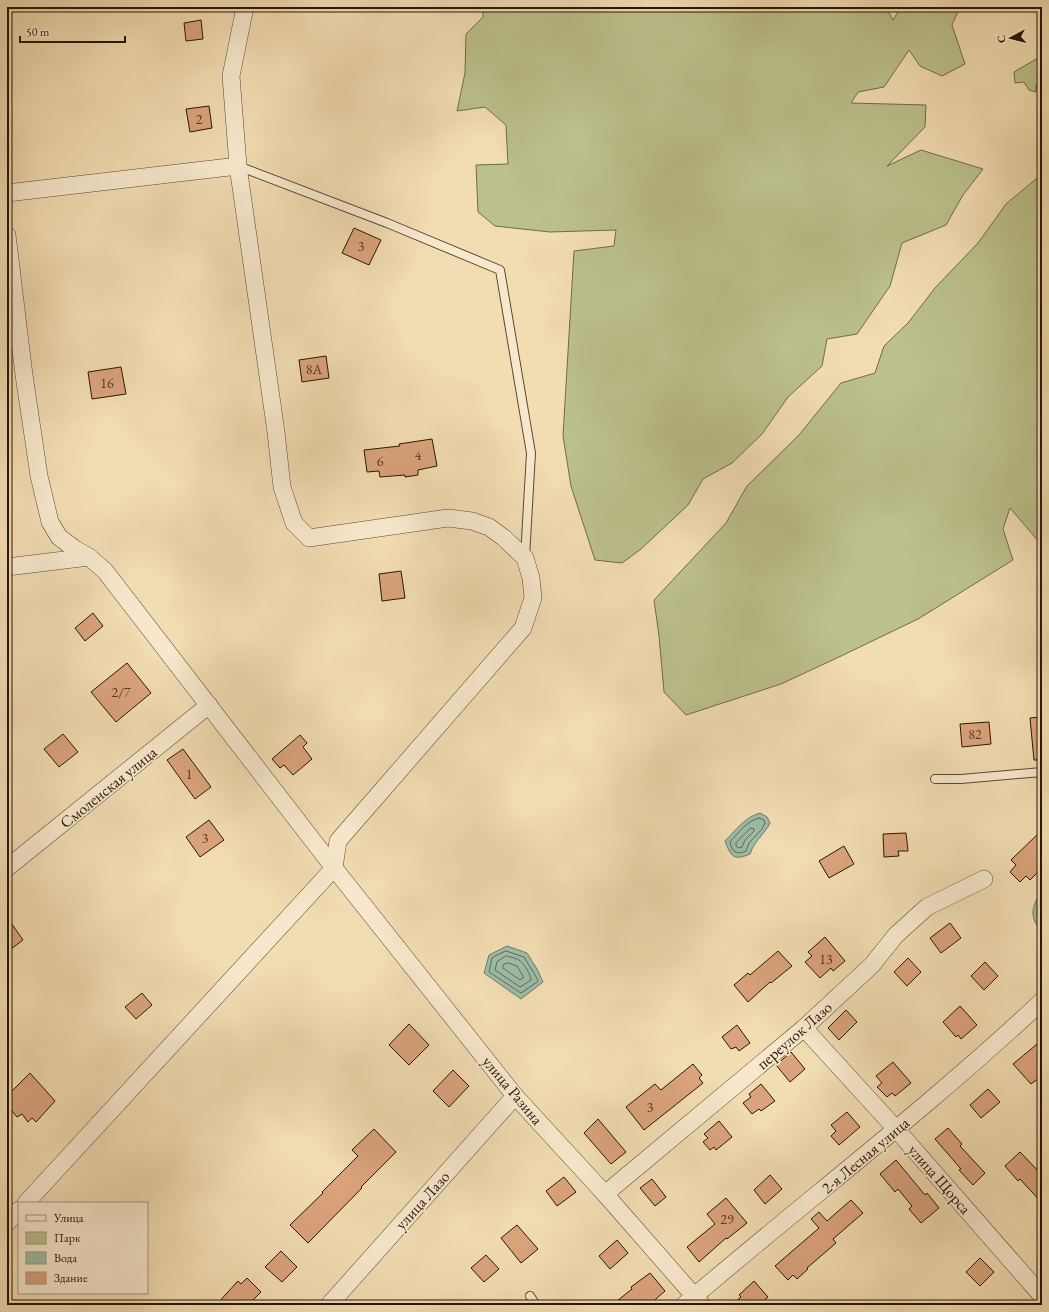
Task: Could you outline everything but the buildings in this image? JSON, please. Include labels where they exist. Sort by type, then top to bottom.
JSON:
[{"type":"street","points":[[27,1202],[334,868],[338,841],[523,628],[533,598],[525,558],[504,538],[489,527],[472,521],[448,518],[309,538],[294,523],[282,487],[276,432],[238,166],[231,76],[245,7]]},
{"type":"street","points":[[7,193],[238,166]]},
{"type":"street","name":"улица Разина","points":[[7,235],[24,375],[39,476],[50,522],[59,537],[105,571],[334,868],[515,1096],[604,1194],[693,1302]]},
{"type":"street","points":[[7,567],[88,557]]},
{"type":"street","name":"Смоленская улица","points":[[7,868],[208,705]]},
{"type":"street","name":"переулок Лазо","points":[[604,1194],[804,1028],[872,965],[896,935],[927,907],[984,879]]},
{"type":"street","name":"2-я Лесная улица","points":[[693,1302],[896,1129],[1042,1001]]},
{"type":"street","name":"улица Щорса","points":[[804,1028],[896,1129],[1042,1296]]},
{"type":"street","name":"улица Лазо","points":[[329,1305],[515,1096]]},
{"type":"street","points":[[7,1223],[18,1211]]},
{"type":"lane","points":[[238,166],[386,223],[500,270],[531,453],[525,558]]},
{"type":"lane","points":[[935,779],[961,779],[1042,772]]},
{"type":"lane","points":[[530,1296],[536,1305]]},
{"type":"green space","points":[[483,7],[886,7],[893,20],[901,7],[960,7],[952,25],[965,64],[942,76],[920,66],[909,50],[884,87],[858,92],[851,103],[926,105],[925,127],[887,166],[921,150],[983,169],[963,195],[946,225],[902,243],[890,286],[857,334],[827,339],[822,366],[788,397],[762,434],[732,463],[703,479],[688,505],[641,549],[622,563],[595,560],[571,486],[563,436],[574,251],[614,246],[616,230],[550,232],[495,226],[478,212],[476,165],[508,164],[506,125],[485,107],[457,111],[465,73],[466,34],[483,17]]},
{"type":"green space","points":[[1038,58],[1042,58],[1042,79],[1040,79],[1036,85],[1036,92],[1029,90],[1024,82],[1015,83],[1014,72]]},
{"type":"green space","points":[[1042,174],[1042,543],[1040,543],[1010,508],[1003,529],[1013,560],[918,619],[839,657],[781,684],[686,715],[664,692],[654,600],[726,523],[747,486],[799,435],[841,383],[875,373],[884,346],[908,323],[935,288],[978,243],[1006,204]]},
{"type":"water","points":[[760,813],[767,817],[770,823],[768,827],[754,845],[750,854],[740,857],[734,856],[729,851],[725,841],[745,821]]},
{"type":"water","points":[[1042,890],[1042,932],[1035,921],[1033,911]]},
{"type":"water","points":[[507,946],[527,953],[543,982],[521,999],[484,973],[489,955]]}]
